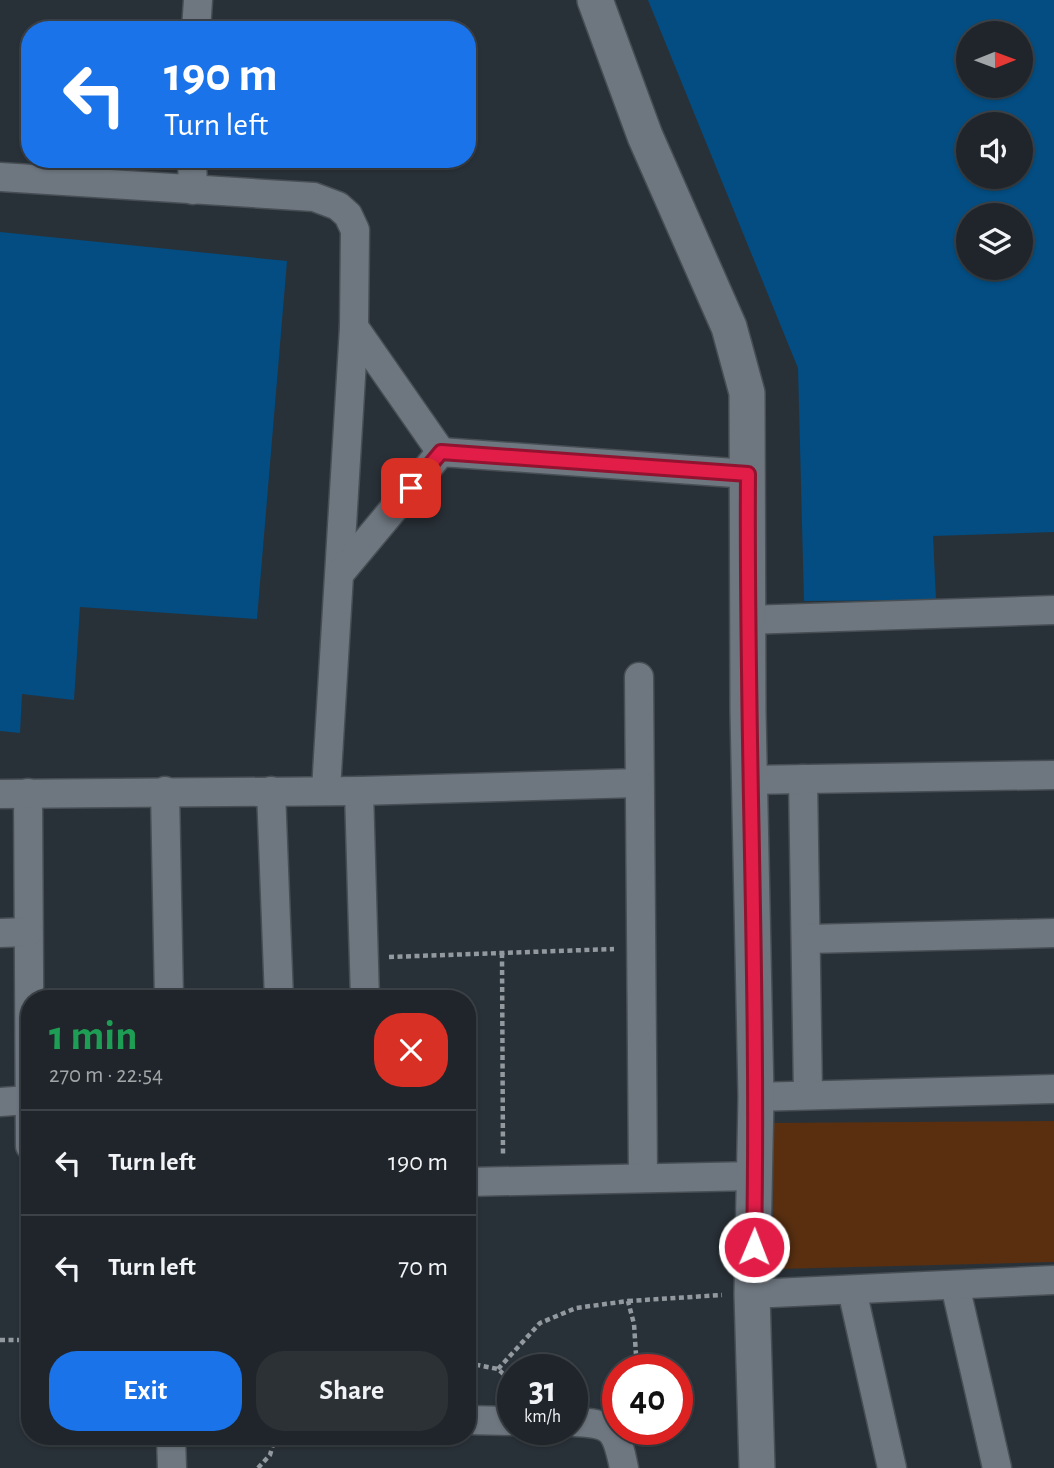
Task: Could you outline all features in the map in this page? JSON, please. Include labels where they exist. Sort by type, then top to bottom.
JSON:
[{"type":"street","points":[[197,21],[198,0]]},
{"type":"street","points":[[594,0],[645,136],[729,327],[747,393],[756,1097],[752,1294],[757,1468]]},
{"type":"street","points":[[192,168],[193,190]]},
{"type":"street","points":[[0,177],[314,197],[338,206],[348,215],[355,230],[354,327],[342,482],[341,572],[326,790]]},
{"type":"street","points":[[354,327],[441,452]]},
{"type":"street","points":[[441,452],[748,474]]},
{"type":"street","points":[[341,572],[441,452]]},
{"type":"street","points":[[748,620],[1054,610]]},
{"type":"street","points":[[639,677],[639,948],[643,1177]]},
{"type":"street","points":[[750,779],[1054,775]]},
{"type":"street","points":[[803,779],[808,939],[808,1094]]},
{"type":"street","points":[[0,794],[359,791],[638,783]]},
{"type":"street","points":[[165,791],[169,990]]},
{"type":"street","points":[[271,791],[279,990]]},
{"type":"street","points":[[359,791],[365,990]]},
{"type":"street","points":[[21,1016],[14,932],[28,793]]},
{"type":"street","points":[[808,939],[1054,933]]},
{"type":"street","points":[[756,1097],[1054,1089]]},
{"type":"street","points":[[0,1102],[21,1100]]},
{"type":"street","points":[[476,1182],[755,1176]]},
{"type":"street","points":[[752,1294],[1054,1280]]},
{"type":"street","points":[[955,1285],[997,1468]]},
{"type":"street","points":[[852,1290],[892,1468]]},
{"type":"street","points":[[476,1420],[497,1421]]},
{"type":"street","points":[[588,1422],[599,1422],[610,1428],[618,1442],[624,1468]]},
{"type":"street","points":[[172,1445],[172,1468]]},
{"type":"path","points":[[364,958],[639,948]]},
{"type":"path","points":[[502,953],[503,1181]]},
{"type":"path","points":[[512,1354],[540,1323],[576,1308],[628,1301],[752,1294]]},
{"type":"path","points":[[628,1301],[634,1324],[635,1354]]},
{"type":"path","points":[[0,1340],[21,1340]]},
{"type":"path","points":[[476,1365],[497,1369]]},
{"type":"path","points":[[258,1468],[270,1455],[273,1445]]},
{"type":"shaded area","points":[[1054,1121],[1054,1262],[776,1269],[768,1123]]},
{"type":"building","points":[[648,0],[1054,0],[1054,532],[933,536],[936,600],[804,601],[798,368]]},
{"type":"building","points":[[0,232],[287,261],[257,619],[80,607],[74,700],[22,694],[20,733],[0,731]]},
{"type":"route","points":[[411,488],[441,452],[748,474],[748,712],[756,1097],[754,1247]]}]
